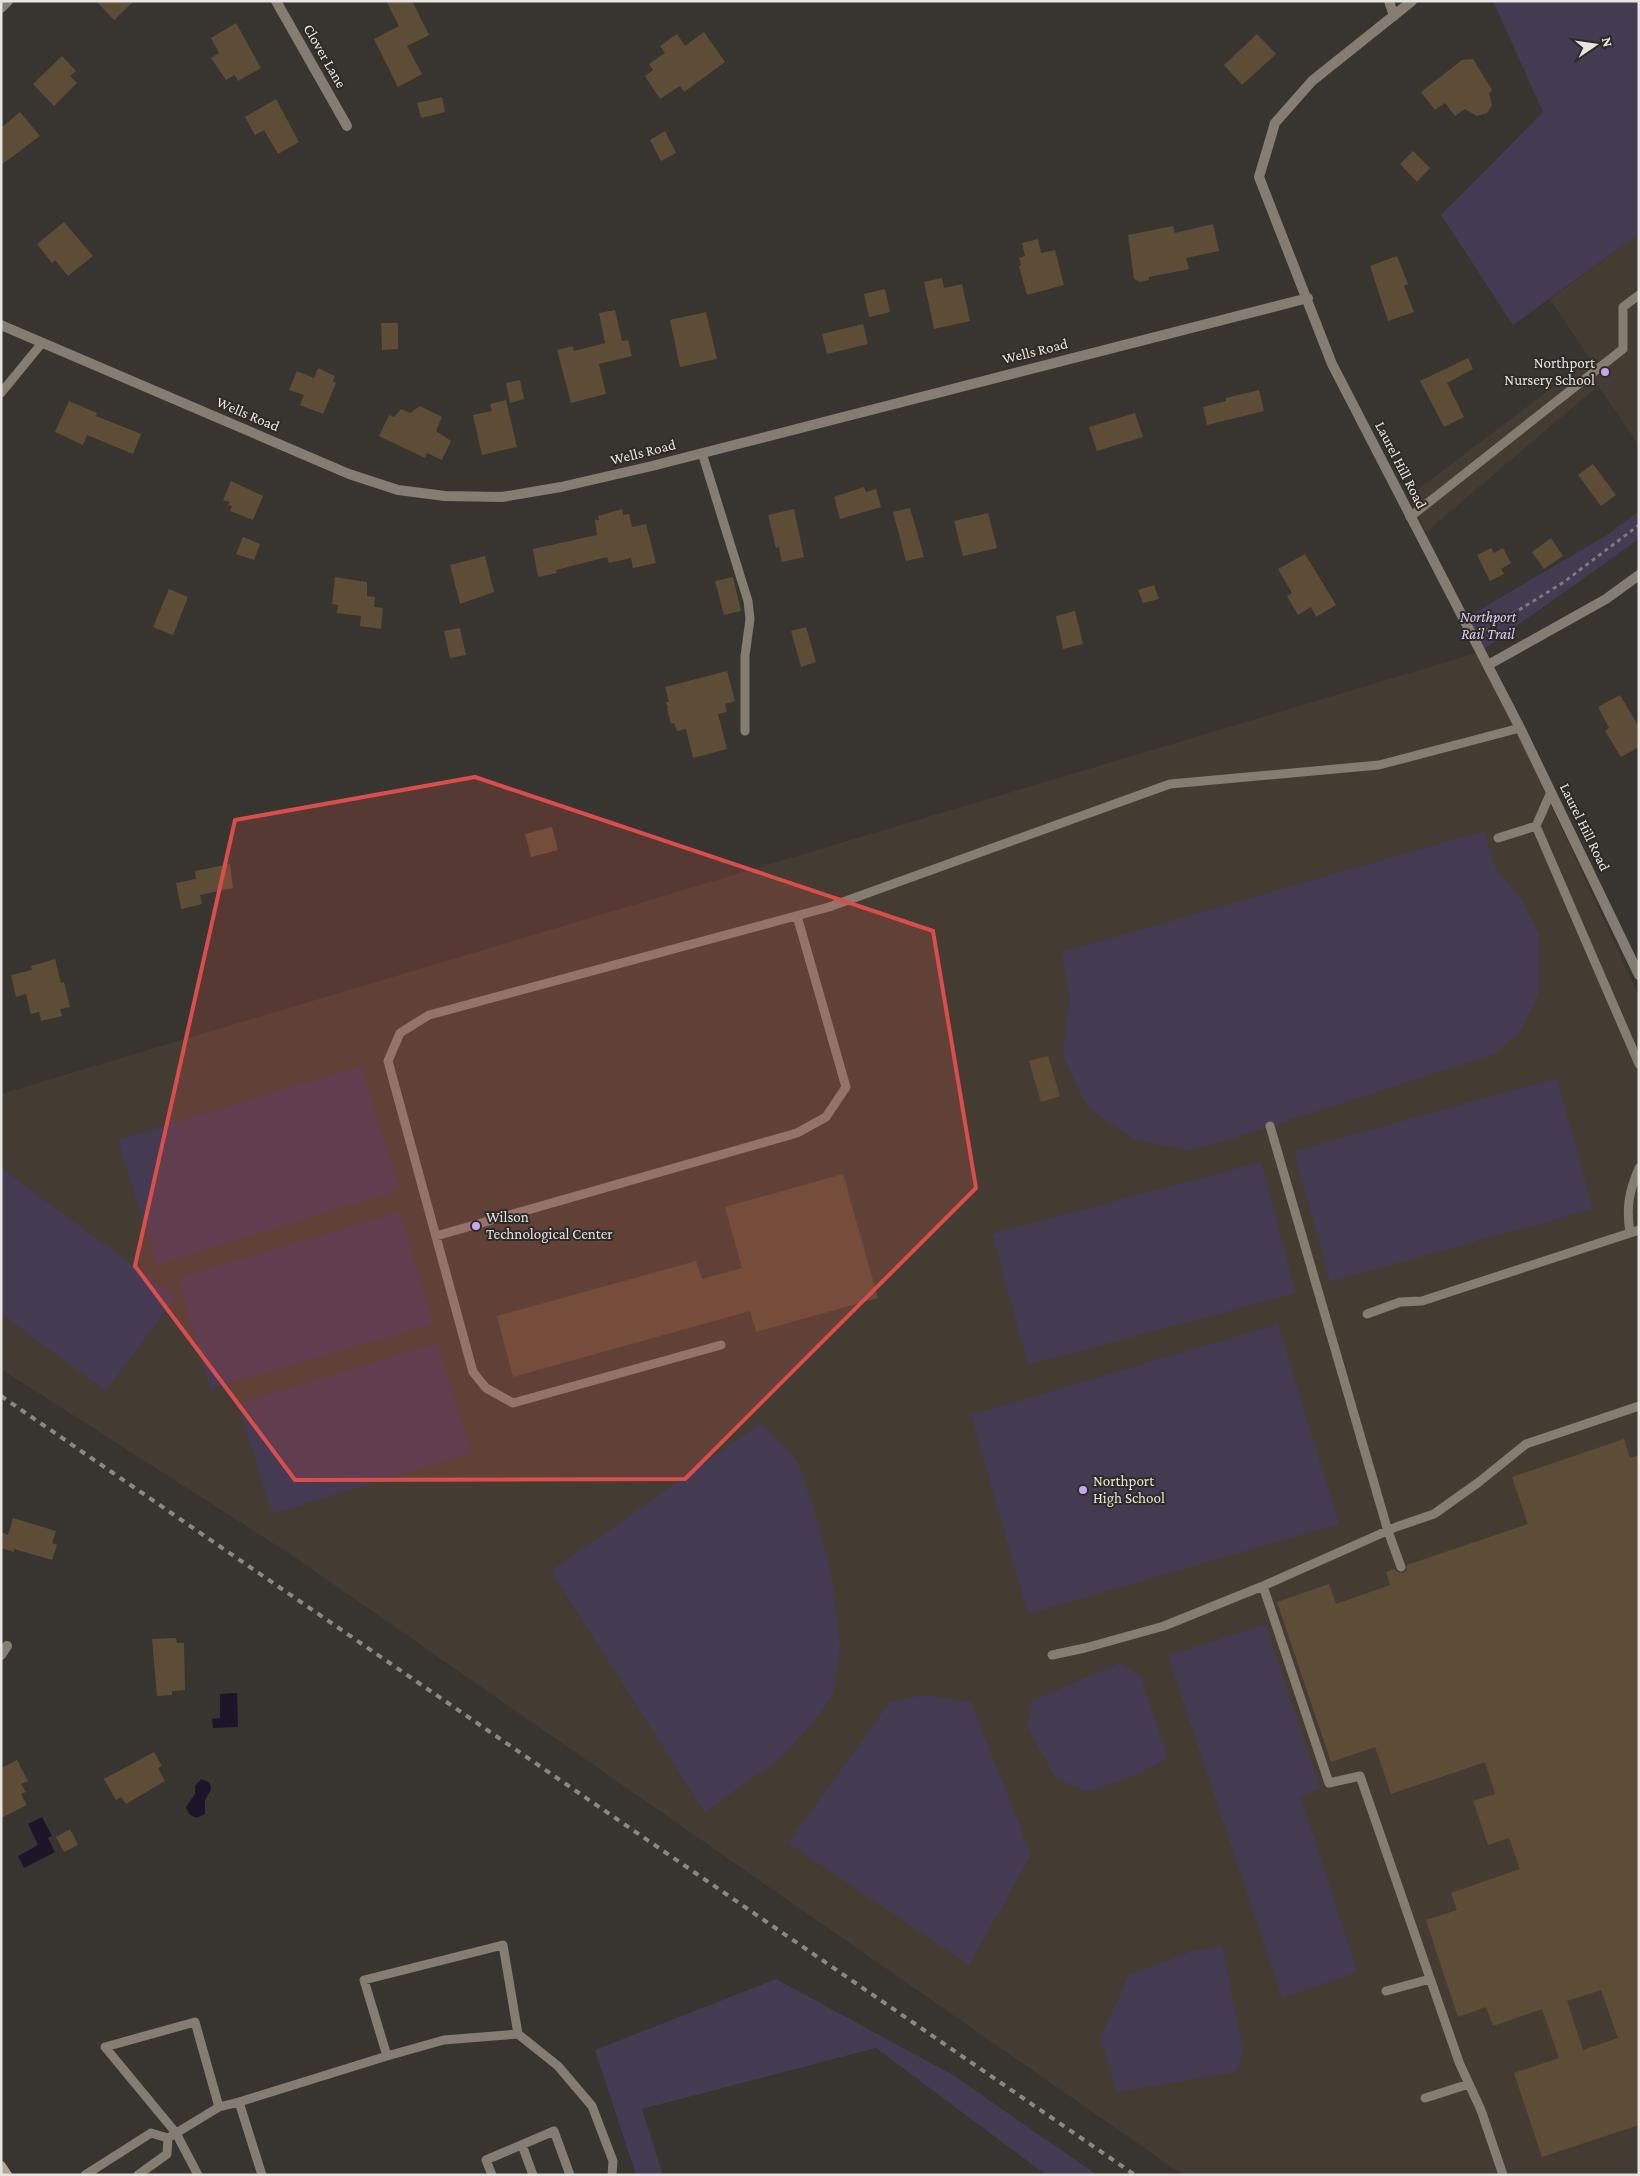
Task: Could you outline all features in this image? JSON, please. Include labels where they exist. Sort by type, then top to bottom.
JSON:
[{"type":"main road","points":[[1,2166],[8,2175]]},
{"type":"street","points":[[1,8],[8,1]]},
{"type":"street","name":"Clover Lane","points":[[276,1],[348,126]]},
{"type":"street","points":[[1389,1],[1394,16]]},
{"type":"street","name":"Laurel Hill Road","points":[[1412,1],[1312,80],[1275,123],[1259,177],[1308,298],[1332,364],[1520,728],[1639,975]]},
{"type":"street","name":"Wells Road","points":[[1,325],[349,474],[398,490],[445,496],[502,497],[561,488],[1308,298]]},
{"type":"street","points":[[1488,665],[1606,600],[1639,576]]},
{"type":"lane","points":[[1410,517],[1623,349],[1623,307],[1639,295]]},
{"type":"lane","points":[[1,393],[42,343]]},
{"type":"lane","points":[[702,453],[748,602],[750,620],[745,656],[745,732]]},
{"type":"lane","points":[[721,1346],[513,1403],[486,1388],[473,1372],[388,1061],[400,1033],[429,1015],[829,907],[1170,784],[1380,765],[1520,728]]},
{"type":"lane","points":[[1551,792],[1536,826],[1639,1064]]},
{"type":"lane","points":[[1498,838],[1536,826]]},
{"type":"lane","points":[[436,1236],[797,1133],[826,1117],[846,1087],[797,916]]},
{"type":"lane","points":[[1270,1126],[1388,1531],[1401,1567]]},
{"type":"lane","points":[[1367,1314],[1400,1302],[1422,1301],[1635,1231],[1627,1214],[1630,1192],[1639,1168]]},
{"type":"lane","points":[[1052,1655],[1164,1626],[1263,1586],[1388,1531],[1434,1514],[1480,1482],[1526,1444],[1639,1406]]},
{"type":"lane","points":[[1263,1586],[1329,1783],[1360,1776],[1459,2062],[1481,2110],[1503,2175]]},
{"type":"lane","points":[[387,2056],[364,1980],[503,1945],[518,2034],[558,2066],[592,2106],[613,2161],[612,2175]]},
{"type":"lane","points":[[1386,1990],[1430,1979]]},
{"type":"lane","points":[[198,2175],[172,2136],[104,2046],[195,2022],[219,2107]]},
{"type":"lane","points":[[85,2175],[151,2133],[172,2136],[219,2107],[444,2040],[518,2034]]},
{"type":"lane","points":[[1425,2098],[1469,2084]]},
{"type":"lane","points":[[239,2102],[262,2175]]},
{"type":"lane","points":[[492,2175],[486,2160],[554,2131],[570,2175]]},
{"type":"lane","points":[[138,2175],[167,2154],[172,2136]]},
{"type":"lane","points":[[522,2145],[533,2175]]},
{"type":"path","points":[[1474,638],[1564,582],[1639,525]]},
{"type":"highlighted area","points":[[475,777],[933,931],[976,1188],[685,1479],[295,1480],[135,1266],[235,820]]},
{"type":"shaded area","name":"Northport Nursery School","points":[[1639,234],[1639,445],[1598,386],[1426,532],[1409,496],[1590,359],[1550,299]]},
{"type":"shaded area","name":"Northport High School","points":[[1480,652],[1639,996],[1639,2175],[1183,2175],[293,1556],[1,1369],[1,1094]]},
{"type":"shaded area","points":[[237,1693],[238,1727],[213,1728],[212,1719],[220,1718],[220,1694]]},
{"type":"shaded area","points":[[201,1779],[209,1782],[211,1788],[205,1801],[205,1814],[196,1818],[189,1814],[186,1807],[195,1794],[195,1786]]},
{"type":"shaded area","points":[[42,1817],[52,1836],[48,1838],[55,1852],[24,1868],[18,1856],[38,1845],[28,1824]]},
{"type":"green space","points":[[1493,1],[1639,1],[1639,234],[1513,325],[1441,215],[1543,112]]},
{"type":"green space","name":"Northport Rail Trail","points":[[1639,511],[1639,539],[1480,652],[1464,619],[1607,535]]},
{"type":"green space","points":[[1484,831],[1496,869],[1522,900],[1539,935],[1539,992],[1520,1032],[1494,1054],[1224,1141],[1187,1150],[1135,1140],[1087,1107],[1063,1056],[1069,999],[1062,952]]},
{"type":"green space","points":[[361,1066],[399,1190],[156,1265],[118,1140]]},
{"type":"green space","points":[[1557,1078],[1593,1209],[1330,1282],[1294,1151]]},
{"type":"green space","points":[[1261,1162],[1296,1293],[1028,1365],[992,1234]]},
{"type":"green space","points":[[1,1168],[176,1297],[106,1391],[1,1314]]},
{"type":"green space","points":[[400,1212],[433,1324],[210,1389],[178,1278]]},
{"type":"green space","points":[[1278,1324],[1339,1524],[1028,1614],[971,1415]]},
{"type":"green space","points":[[437,1343],[471,1453],[272,1514],[238,1404]]},
{"type":"green space","points":[[761,1423],[797,1460],[816,1516],[833,1582],[840,1648],[833,1694],[816,1719],[775,1764],[745,1783],[705,1813],[551,1571]]},
{"type":"green space","points":[[1265,1624],[1320,1789],[1300,1796],[1358,1972],[1282,1998],[1168,1656]]},
{"type":"green space","points":[[1120,1663],[1140,1675],[1168,1758],[1136,1775],[1089,1792],[1056,1779],[1027,1726],[1031,1701]]},
{"type":"green space","points":[[924,1695],[971,1702],[1031,1855],[969,1965],[788,1843],[890,1702]]},
{"type":"green space","points":[[1222,1945],[1244,2053],[1235,2072],[1117,2092],[1100,2038],[1129,1975],[1189,1952]]},
{"type":"green space","points":[[776,1979],[953,2075],[1097,2175],[1046,2175],[876,2048],[642,2109],[663,2175],[636,2175],[595,2050]]},
{"type":"building","points":[[96,1],[134,1],[114,20]]},
{"type":"building","points":[[386,1],[412,1],[429,35],[407,46],[422,74],[398,87],[374,39],[399,26]]},
{"type":"building","points":[[236,23],[261,68],[238,81],[235,75],[226,80],[211,58],[219,53],[211,38]]},
{"type":"building","points":[[704,32],[725,62],[684,92],[680,86],[660,99],[645,76],[653,70],[649,64],[665,53],[660,46],[677,34],[685,46]]},
{"type":"building","points":[[1257,34],[1276,54],[1242,85],[1224,65]]},
{"type":"building","points":[[62,56],[76,71],[70,76],[77,83],[54,106],[33,84]]},
{"type":"building","points":[[1473,59],[1492,90],[1489,93],[1492,105],[1487,113],[1477,116],[1465,109],[1455,116],[1445,103],[1435,110],[1421,92],[1462,60]]},
{"type":"building","points":[[442,97],[445,112],[421,118],[417,103]]},
{"type":"building","points":[[276,99],[299,142],[278,154],[264,130],[255,135],[245,117]]},
{"type":"building","points":[[20,112],[40,136],[1,165],[1,128]]},
{"type":"building","points":[[665,131],[676,153],[661,161],[650,140]]},
{"type":"building","points":[[1413,151],[1430,168],[1417,182],[1400,164]]},
{"type":"building","points":[[64,222],[93,256],[68,276],[55,260],[52,263],[37,244]]},
{"type":"building","points":[[1213,224],[1219,251],[1186,258],[1189,269],[1149,277],[1149,280],[1140,282],[1134,279],[1128,235],[1173,226],[1175,233]]},
{"type":"building","points":[[1038,239],[1041,253],[1055,250],[1064,285],[1027,295],[1019,266],[1021,265],[1019,258],[1025,256],[1022,243]]},
{"type":"building","points":[[1397,256],[1408,284],[1404,286],[1414,312],[1388,321],[1370,266]]},
{"type":"building","points":[[942,278],[944,288],[962,284],[970,321],[934,329],[924,282]]},
{"type":"building","points":[[885,289],[890,312],[869,317],[864,294]]},
{"type":"building","points":[[615,310],[622,341],[628,340],[632,356],[599,364],[606,394],[571,403],[557,350],[573,346],[574,351],[605,343],[599,313]]},
{"type":"building","points":[[706,312],[717,359],[680,367],[670,320]]},
{"type":"building","points":[[381,323],[398,323],[398,349],[382,350]]},
{"type":"building","points":[[863,324],[868,344],[827,354],[822,334]]},
{"type":"building","points":[[1468,358],[1473,369],[1447,383],[1464,417],[1444,427],[1420,381]]},
{"type":"building","points":[[318,368],[335,376],[333,381],[336,383],[323,414],[300,405],[304,395],[289,390],[297,371],[314,378]]},
{"type":"building","points":[[520,380],[524,399],[510,403],[506,383]]},
{"type":"building","points":[[1259,390],[1264,411],[1207,425],[1203,407],[1226,401],[1226,398]]},
{"type":"building","points":[[506,400],[517,447],[482,455],[473,415],[492,411],[490,404]]},
{"type":"building","points":[[69,401],[97,413],[96,416],[141,434],[133,454],[87,435],[83,445],[55,432]]},
{"type":"building","points":[[420,406],[442,417],[436,431],[451,441],[442,460],[427,453],[425,458],[379,436],[389,415],[394,417],[401,409],[410,413]]},
{"type":"building","points":[[1135,413],[1143,437],[1097,451],[1089,427]]},
{"type":"building","points":[[1593,464],[1616,495],[1601,506],[1578,475]]},
{"type":"building","points":[[231,481],[263,496],[253,520],[230,511],[232,506],[228,505],[230,502],[223,500]]},
{"type":"building","points":[[864,487],[866,492],[876,489],[881,507],[840,519],[834,497]]},
{"type":"building","points":[[910,508],[924,557],[906,561],[893,512]]},
{"type":"building","points":[[622,509],[623,515],[629,514],[632,527],[646,524],[656,563],[633,568],[631,558],[609,563],[607,557],[556,570],[557,573],[538,577],[533,549],[597,535],[595,520],[599,520],[598,516]]},
{"type":"building","points":[[794,509],[804,557],[782,562],[779,547],[776,548],[768,515]]},
{"type":"building","points":[[988,513],[997,548],[963,556],[954,521]]},
{"type":"building","points":[[243,537],[260,544],[254,560],[236,554]]},
{"type":"building","points":[[1551,538],[1563,556],[1544,569],[1532,552]]},
{"type":"building","points":[[1491,548],[1494,553],[1503,548],[1511,563],[1501,569],[1504,574],[1490,581],[1477,555]]},
{"type":"building","points":[[1305,554],[1336,605],[1316,617],[1311,607],[1298,615],[1287,596],[1292,593],[1278,569]]},
{"type":"building","points":[[485,556],[494,592],[460,604],[450,565]]},
{"type":"building","points":[[335,577],[367,582],[367,596],[375,597],[374,607],[383,608],[381,629],[360,626],[361,616],[337,613],[338,605],[332,604]]},
{"type":"building","points":[[733,577],[741,611],[724,615],[715,581]]},
{"type":"building","points":[[1154,585],[1159,599],[1143,603],[1138,590]]},
{"type":"building","points":[[169,589],[188,597],[173,635],[153,627]]},
{"type":"building","points":[[1075,611],[1083,644],[1063,649],[1056,616]]},
{"type":"building","points":[[806,627],[816,662],[801,667],[791,631]]},
{"type":"building","points":[[460,628],[466,655],[450,658],[444,631]]},
{"type":"building","points":[[727,671],[735,701],[725,704],[727,712],[718,714],[727,749],[693,758],[686,729],[677,731],[674,723],[671,724],[666,702],[669,702],[665,687]]},
{"type":"building","points":[[1620,695],[1639,727],[1639,747],[1621,757],[1605,731],[1609,728],[1598,707]]},
{"type":"building","points":[[552,827],[558,850],[531,857],[525,834]]},
{"type":"building","points":[[230,864],[233,888],[200,895],[202,904],[181,909],[176,883],[196,879],[195,871]]},
{"type":"building","points":[[55,959],[61,983],[64,982],[70,1007],[60,1009],[62,1016],[41,1021],[39,1012],[31,1014],[26,994],[16,997],[11,975],[32,970],[31,966]]},
{"type":"building","points":[[1048,1056],[1060,1096],[1041,1102],[1029,1061]]},
{"type":"building","points":[[843,1174],[878,1298],[756,1332],[750,1311],[513,1377],[497,1316],[696,1261],[702,1279],[742,1268],[725,1207]]},
{"type":"building","points":[[1624,1439],[1630,1458],[1639,1455],[1639,2125],[1542,2157],[1514,2073],[1559,2058],[1542,2009],[1493,2026],[1486,2007],[1458,2017],[1426,1920],[1457,1910],[1451,1893],[1520,1869],[1509,1838],[1488,1845],[1473,1801],[1495,1794],[1485,1762],[1391,1794],[1375,1747],[1331,1762],[1277,1602],[1329,1584],[1336,1604],[1390,1585],[1386,1572],[1395,1569],[1397,1572],[1403,1573],[1406,1571],[1407,1565],[1528,1524],[1512,1477]],"holes":[[[1601,1990],[1618,2038],[1583,2050],[1567,2001]]]},
{"type":"building","points":[[13,1518],[56,1531],[52,1543],[57,1545],[52,1560],[14,1549],[14,1552],[1,1548],[1,1532],[8,1535]]},
{"type":"building","points":[[176,1638],[177,1643],[184,1643],[185,1690],[172,1691],[172,1695],[157,1696],[152,1639]]},
{"type":"building","points":[[154,1752],[162,1766],[158,1768],[165,1781],[126,1804],[121,1797],[116,1800],[104,1779]]},
{"type":"building","points":[[17,1760],[28,1781],[21,1784],[26,1792],[21,1794],[27,1805],[1,1818],[1,1768]]},
{"type":"building","points":[[70,1829],[78,1845],[64,1852],[56,1837]]},
{"type":"railway","points":[[1,1396],[1135,2175]]},
{"type":"place","name":"Northport Nursery School","points":[[1605,372]]},
{"type":"place","name":"Wilson Technological Center","points":[[476,1226]]},
{"type":"place","name":"Northport High School","points":[[1083,1490]]}]
